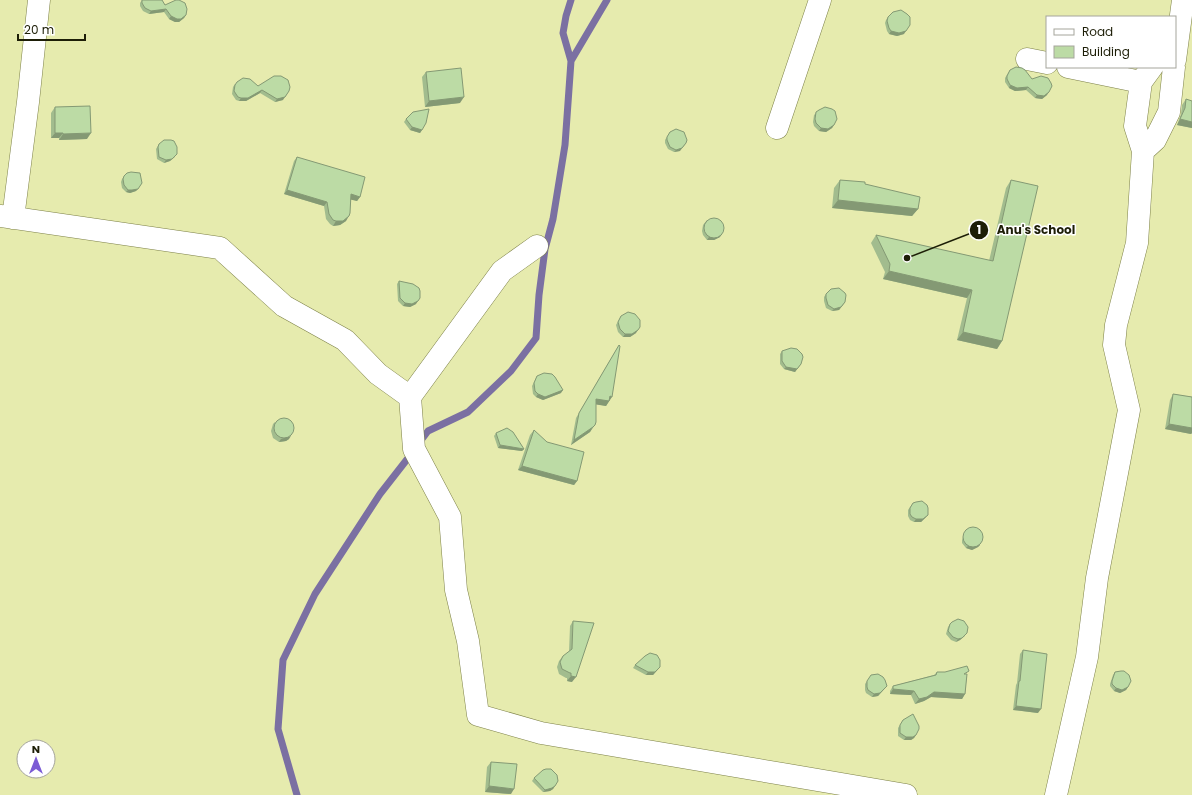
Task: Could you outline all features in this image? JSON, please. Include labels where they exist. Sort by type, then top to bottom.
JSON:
[{"type":"street","points":[[39,0],[27,109],[7,217],[220,248],[284,306],[345,340],[378,374],[410,397]]},
{"type":"street","points":[[777,128],[820,0]]},
{"type":"street","points":[[1176,50],[1180,12]]},
{"type":"street","points":[[1056,795],[1087,657],[1097,578],[1129,410],[1114,345],[1116,325],[1137,243],[1143,151],[1135,126],[1147,75],[1078,68]]},
{"type":"street","points":[[1143,151],[1155,140],[1168,112],[1174,68]]},
{"type":"street","points":[[537,246],[502,271],[410,397],[414,449],[450,517],[456,590],[468,641],[478,715],[541,733],[906,795]]},
{"type":"building","points":[[142,0],[162,0],[165,5],[179,0],[185,3],[187,9],[186,15],[181,19],[177,19],[171,16],[166,9],[151,11],[145,8]]},
{"type":"building","points":[[901,10],[910,17],[910,25],[906,31],[899,33],[891,31],[887,21],[888,17],[893,12]]},
{"type":"building","points":[[1016,67],[1025,70],[1032,79],[1041,76],[1048,78],[1052,86],[1049,92],[1044,96],[1037,95],[1028,87],[1017,88],[1010,85],[1007,76],[1010,70]]},
{"type":"building","points":[[461,68],[464,97],[429,101],[426,72]]},
{"type":"building","points":[[274,76],[281,76],[288,80],[290,87],[285,97],[277,99],[262,90],[248,98],[241,98],[238,97],[234,91],[237,82],[243,78],[250,79],[258,86]]},
{"type":"building","points":[[1186,99],[1192,101],[1192,122],[1180,119],[1185,108]]},
{"type":"building","points":[[90,106],[91,133],[55,133],[55,107]]},
{"type":"building","points":[[825,107],[835,111],[837,119],[834,125],[828,129],[821,128],[816,123],[815,119],[816,112]]},
{"type":"building","points":[[429,109],[426,123],[422,130],[412,127],[406,119],[413,112]]},
{"type":"building","points":[[676,129],[684,132],[687,140],[682,148],[676,150],[670,147],[667,137],[670,132]]},
{"type":"building","points":[[164,140],[174,141],[177,147],[177,154],[172,159],[166,160],[159,157],[158,147]]},
{"type":"building","points":[[297,157],[365,177],[360,197],[351,194],[350,213],[349,216],[343,221],[333,220],[329,214],[327,202],[287,190]]},
{"type":"building","points":[[131,172],[140,173],[142,183],[138,189],[128,190],[124,185],[124,176]]},
{"type":"building","points":[[840,180],[865,182],[865,184],[920,197],[918,209],[838,200]]},
{"type":"building","points":[[1011,180],[1038,186],[1002,341],[963,332],[972,290],[889,271],[890,264],[876,235],[993,261]]},
{"type":"building","points":[[714,218],[721,221],[724,228],[721,235],[714,238],[707,235],[704,228],[707,221]]},
{"type":"building","points":[[399,281],[413,284],[419,288],[420,298],[418,301],[412,304],[405,303],[400,298]]},
{"type":"building","points":[[839,288],[846,295],[845,302],[841,307],[834,309],[828,305],[826,294],[831,289]]},
{"type":"building","points":[[628,312],[635,314],[640,320],[640,327],[632,334],[625,334],[620,329],[618,322],[621,316]]},
{"type":"building","points":[[619,345],[612,397],[610,396],[609,401],[596,399],[595,425],[574,440],[579,413]]},
{"type":"building","points":[[791,348],[797,349],[803,357],[801,364],[797,369],[786,367],[782,361],[782,351]]},
{"type":"building","points":[[544,373],[552,374],[563,390],[545,397],[538,394],[535,391],[534,383],[537,376]]},
{"type":"building","points":[[1173,394],[1192,397],[1192,428],[1169,424]]},
{"type":"building","points":[[280,418],[288,418],[294,424],[294,432],[288,438],[280,438],[274,432],[274,424]]},
{"type":"building","points":[[507,428],[513,432],[524,449],[500,445],[496,433]]},
{"type":"building","points":[[534,430],[547,442],[584,452],[577,481],[522,466]]},
{"type":"building","points":[[922,501],[927,505],[928,515],[923,519],[916,519],[910,514],[910,508],[913,503]]},
{"type":"building","points":[[973,527],[980,530],[983,537],[980,544],[973,547],[966,544],[963,537],[966,530]]},
{"type":"building","points":[[958,619],[964,621],[968,627],[967,633],[962,638],[958,639],[953,637],[948,631],[950,624]]},
{"type":"building","points":[[573,621],[594,623],[576,677],[571,676],[571,673],[562,669],[560,662],[563,656],[572,649]]},
{"type":"building","points":[[1023,650],[1047,654],[1041,709],[1016,706]]},
{"type":"building","points":[[650,653],[657,655],[660,660],[660,667],[655,672],[648,672],[635,665]]},
{"type":"building","points":[[967,666],[969,671],[964,674],[967,674],[965,694],[934,692],[927,697],[919,699],[914,691],[893,689],[893,686],[936,675],[937,672],[945,672]]},
{"type":"building","points":[[1124,671],[1129,675],[1131,681],[1128,687],[1122,690],[1116,688],[1112,684],[1115,672]]},
{"type":"building","points":[[878,674],[883,677],[887,686],[880,693],[874,694],[868,690],[867,681],[871,675]]},
{"type":"building","points":[[913,714],[919,729],[913,737],[906,737],[900,733],[900,725],[903,720]]},
{"type":"building","points":[[491,762],[517,764],[514,789],[489,786]]},
{"type":"building","points":[[546,769],[551,769],[557,775],[558,781],[555,786],[545,790],[534,778]]},
{"type":"waterway","points":[[571,0],[563,33],[571,61]]},
{"type":"waterway","points":[[419,443],[428,431],[468,412],[511,371],[536,338],[539,295],[545,249],[553,219],[565,145],[571,61],[607,0]]},
{"type":"waterway","points":[[297,795],[278,729],[283,660],[315,594],[380,494],[412,453]]},
{"type":"place","name":"Anu's School","points":[[907,258]]}]
